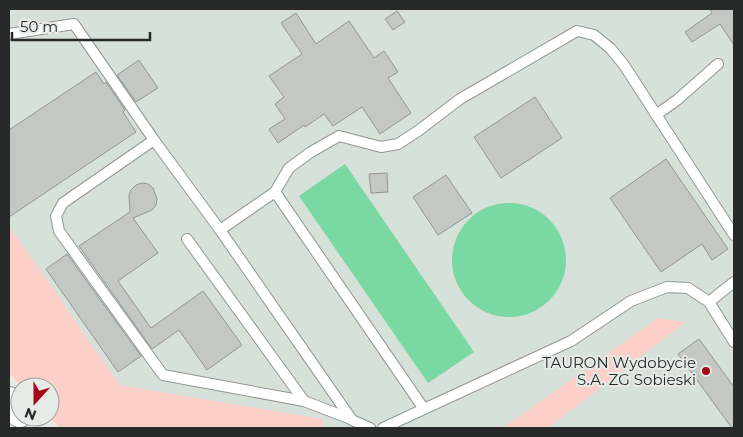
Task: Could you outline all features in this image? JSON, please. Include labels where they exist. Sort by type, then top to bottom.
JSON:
[{"type":"lane","points":[[9,34],[74,24],[352,420]]},
{"type":"lane","points":[[220,230],[275,192],[289,168],[311,152],[339,136],[381,147],[398,144],[460,99],[577,32],[594,34],[611,49],[624,65],[734,235]]},
{"type":"lane","points":[[656,115],[677,100],[718,64]]},
{"type":"lane","points":[[154,140],[63,203],[56,216],[59,231],[163,375],[304,401],[370,428]]},
{"type":"lane","points":[[275,192],[424,409]]},
{"type":"lane","points":[[187,239],[304,401]]},
{"type":"lane","points":[[709,302],[734,282]]},
{"type":"lane","points":[[383,428],[570,341],[631,301],[667,287],[688,288],[709,302],[734,342]]},
{"type":"shaded area","points":[[9,9],[734,9],[734,428],[323,428],[322,419],[120,385],[9,226]]},
{"type":"shaded area","points":[[345,164],[474,352],[428,383],[299,196]]},
{"type":"shaded area","points":[[509,203],[531,208],[549,220],[561,238],[566,260],[561,282],[549,300],[531,312],[509,317],[487,312],[469,300],[457,282],[452,260],[457,238],[469,220],[487,208]]},
{"type":"shaded area","points":[[9,226],[120,385],[322,419],[323,428],[60,428],[60,377],[13,377],[9,373]]},
{"type":"shaded area","points":[[658,318],[686,322],[548,428],[503,428]]},
{"type":"building","points":[[710,9],[734,9],[734,45],[720,24],[692,42],[685,32],[712,13]]},
{"type":"building","points":[[397,11],[405,22],[393,30],[385,19]]},
{"type":"building","points":[[296,13],[316,44],[349,21],[374,58],[384,51],[398,72],[388,78],[411,113],[380,134],[362,107],[333,126],[324,114],[278,143],[269,129],[285,119],[275,104],[284,97],[269,76],[302,54],[281,23]]},
{"type":"building","points":[[139,60],[158,88],[136,102],[117,75]]},
{"type":"building","points":[[96,72],[104,84],[106,82],[125,110],[123,112],[136,132],[9,217],[9,130]]},
{"type":"building","points":[[535,97],[562,138],[501,178],[474,137]]},
{"type":"building","points":[[666,159],[728,249],[712,260],[702,244],[661,272],[610,198]]},
{"type":"building","points":[[387,173],[388,192],[371,193],[369,174]]},
{"type":"building","points":[[446,175],[472,213],[438,235],[413,197]]},
{"type":"building","points":[[148,184],[153,188],[157,199],[156,205],[152,210],[133,218],[158,253],[118,281],[151,328],[203,291],[242,345],[207,370],[179,330],[152,349],[79,246],[130,212],[129,195],[131,190],[136,185]]},
{"type":"building","points":[[67,254],[141,356],[118,372],[46,269]]},
{"type":"building","name":"TAURON Wydobycie S.A. ZG Sobieski","points":[[699,339],[734,387],[734,428],[732,428],[678,354]]},
{"type":"place","name":"TAURON Wydobycie S.A. ZG Sobieski","points":[[706,371]]}]
